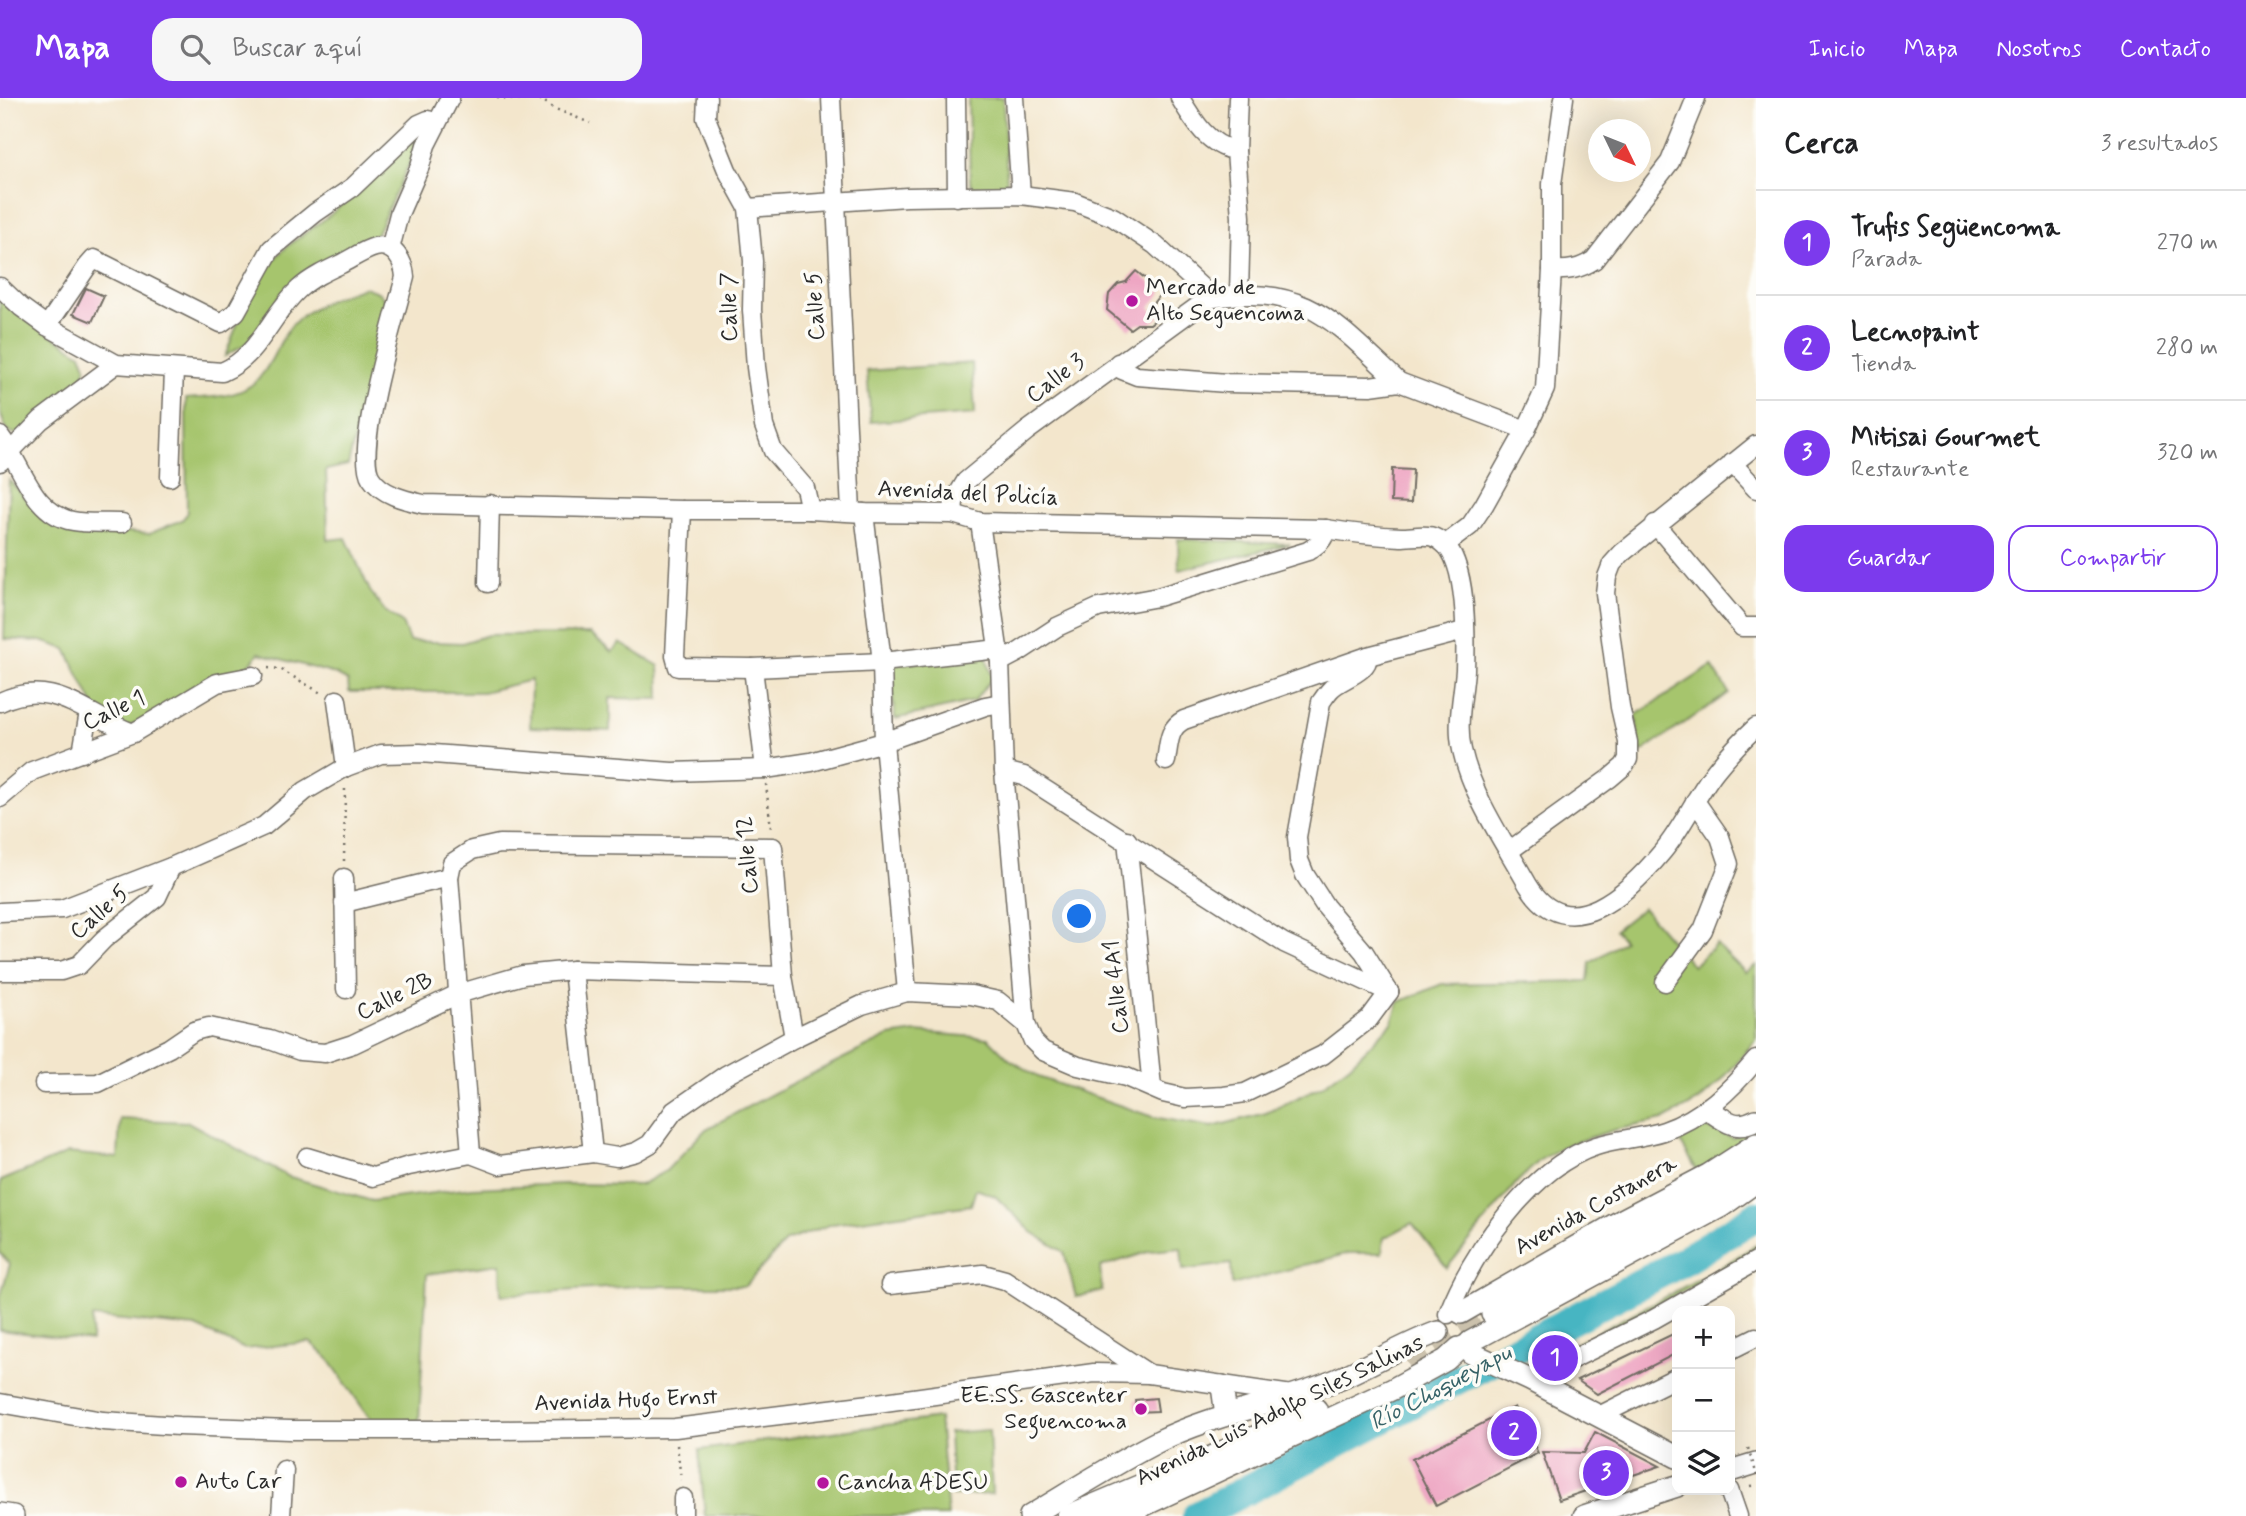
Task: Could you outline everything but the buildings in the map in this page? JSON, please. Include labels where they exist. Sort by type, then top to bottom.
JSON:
[{"type":"main road","points":[[1708,1109],[1734,1126],[1743,1126],[1756,1120]]},
{"type":"main road","name":"Avenida Costanera","points":[[1449,1320],[1624,1219],[1708,1175],[1756,1144]]},
{"type":"main road","points":[[1492,1314],[1756,1165]]},
{"type":"main road","points":[[1467,1348],[1473,1336],[1474,1325],[1471,1319],[1449,1320],[1443,1343],[1453,1349],[1467,1348],[1721,1206],[1756,1182]]},
{"type":"main road","name":"Avenida Luis Adolfo Siles Salinas","points":[[1030,1516],[1160,1441],[1226,1415],[1335,1380],[1449,1320]]},
{"type":"main road","points":[[1467,1348],[1672,1454]]},
{"type":"main road","name":"Avenida Luis Adolfo Siles Salinas","points":[[1121,1516],[1394,1389],[1467,1348]]},
{"type":"main road","points":[[1095,1516],[1174,1478],[1194,1465],[1409,1365]]},
{"type":"main road","points":[[1222,1386],[1226,1415]]},
{"type":"main road","points":[[1735,1467],[1752,1455]]},
{"type":"main road","points":[[1068,1516],[1173,1471],[1194,1465]]},
{"type":"main road","points":[[1584,1516],[1672,1488]]},
{"type":"main road","points":[[0,1514],[13,1516]]},
{"type":"street","points":[[0,287],[47,326],[116,364],[222,372],[232,368],[262,339],[283,306],[299,288],[313,278],[377,246],[390,249],[399,214],[436,123],[450,98]]},
{"type":"street","name":"Calle 7","points":[[707,98],[706,118],[727,170],[747,208],[753,261],[755,356],[764,426],[773,451],[805,488],[810,510]]},
{"type":"street","name":"Calle 5","points":[[831,98],[835,201],[858,512],[882,662],[884,742],[906,992]]},
{"type":"street","points":[[956,98],[957,197]]},
{"type":"street","points":[[1014,98],[1021,195]]},
{"type":"street","points":[[1180,98],[1201,131],[1226,149],[1236,151]]},
{"type":"street","points":[[1238,98],[1236,151],[1241,217],[1239,293]]},
{"type":"street","points":[[1564,98],[1552,184],[1552,270],[1545,389],[1526,430],[1470,526],[1446,544],[1454,557],[1462,591],[1465,670],[1459,730],[1467,769],[1483,805],[1535,896],[1553,912],[1566,915],[1586,912],[1616,897],[1637,879],[1665,849],[1715,771],[1756,727]]},
{"type":"street","points":[[1552,270],[1569,271],[1594,260],[1670,162],[1696,98]]},
{"type":"street","points":[[47,326],[94,259],[221,323],[229,319],[244,300],[271,249],[353,187],[419,124],[428,120],[436,123]]},
{"type":"street","points":[[747,208],[835,201],[1021,195],[1075,202],[1113,217],[1155,245],[1202,288],[1208,299],[1239,293],[1267,294],[1302,303],[1335,323],[1399,382],[1526,430]]},
{"type":"street","name":"Avenida del Policía","points":[[390,249],[401,260],[405,277],[376,391],[365,461],[371,478],[383,490],[401,499],[423,504],[810,510],[953,514],[981,522],[1326,529],[1381,536],[1428,536],[1446,544]]},
{"type":"street","name":"Calle 3","points":[[953,514],[954,500],[966,481],[1027,431],[1208,299]]},
{"type":"street","points":[[1118,363],[1122,370],[1137,376],[1214,382],[1370,386],[1399,382]]},
{"type":"street","points":[[116,364],[3,449],[33,494],[50,511],[73,521],[122,523]]},
{"type":"street","points":[[170,477],[174,370]]},
{"type":"street","points":[[1509,850],[1610,778],[1628,759],[1628,742],[1620,706],[1605,593],[1612,564],[1655,524],[1756,446]]},
{"type":"street","points":[[1732,463],[1756,489]]},
{"type":"street","points":[[488,583],[490,504]]},
{"type":"street","points":[[682,510],[675,656],[678,667],[753,668],[1019,652],[1057,627],[1098,608],[1158,597],[1308,551],[1325,537],[1326,529]]},
{"type":"street","points":[[981,522],[999,655],[1004,771],[1026,1024],[1032,1041],[1043,1051],[1078,1066],[1126,1077],[1163,1093],[1185,1098],[1245,1093],[1322,1055],[1369,1019],[1389,992]]},
{"type":"street","points":[[1655,524],[1742,628],[1756,627]]},
{"type":"street","points":[[1166,761],[1171,731],[1177,723],[1368,656],[1464,631]]},
{"type":"street","points":[[1368,656],[1368,662],[1363,668],[1334,685],[1321,702],[1297,837],[1299,860],[1305,875],[1325,906],[1364,952],[1389,992]]},
{"type":"street","points":[[753,668],[765,769]]},
{"type":"street","name":"Calle 1","points":[[0,798],[33,771],[133,733],[217,683],[253,676]]},
{"type":"street","points":[[0,702],[32,693],[58,696],[114,727],[133,733]]},
{"type":"street","points":[[337,700],[346,766]]},
{"type":"street","points":[[0,912],[62,909],[172,867],[264,826],[305,791],[346,766],[381,754],[420,753],[672,772],[765,769],[811,762],[884,742],[985,706],[1001,703]]},
{"type":"street","points":[[82,753],[89,712]]},
{"type":"street","points":[[1004,771],[1024,776],[1284,943],[1389,992]]},
{"type":"street","points":[[1665,982],[1703,930],[1729,864],[1720,836],[1695,801]]},
{"type":"street","name":"Calle 4A1","points":[[1127,840],[1152,1087]]},
{"type":"street","points":[[471,1154],[449,877],[452,863],[472,850],[499,844],[773,847]]},
{"type":"street","name":"Calle 12","points":[[773,847],[783,976],[794,1038]]},
{"type":"street","name":"Calle 5","points":[[0,971],[61,971],[79,965],[104,939],[157,897],[172,867]]},
{"type":"street","points":[[344,903],[449,877]]},
{"type":"street","points":[[344,878],[346,989]]},
{"type":"street","points":[[573,970],[593,1153]]},
{"type":"street","name":"Calle 2B","points":[[44,1084],[98,1083],[169,1048],[194,1031],[209,1027],[300,1051],[326,1053],[353,1044],[458,994],[523,975],[573,970],[783,976]]},
{"type":"street","points":[[307,1157],[373,1177],[409,1166],[471,1154],[500,1165],[593,1153],[617,1157],[636,1152],[650,1144],[674,1111],[726,1075],[862,1005],[906,992],[971,995],[998,1001],[1026,1024]]},
{"type":"street","points":[[1449,1320],[1458,1288],[1475,1258],[1533,1186],[1556,1166],[1595,1146],[1665,1130],[1708,1109],[1756,1060]]},
{"type":"street","points":[[1530,1380],[1654,1320],[1756,1261]]},
{"type":"street","points":[[890,1285],[983,1273],[1005,1280],[1149,1374]]},
{"type":"street","points":[[1735,1348],[1756,1337]]},
{"type":"street","name":"Avenida Hugo Ernst","points":[[0,1402],[103,1421],[179,1426],[290,1430],[480,1430],[675,1428],[1094,1373],[1149,1374],[1293,1395]]},
{"type":"street","points":[[1599,1416],[1672,1380]]},
{"type":"street","points":[[281,1516],[284,1470]]},
{"type":"street","points":[[1731,1495],[1738,1516]]},
{"type":"path","points":[[497,98],[542,100],[553,108],[590,123]]},
{"type":"path","points":[[253,676],[267,668],[280,669],[316,691],[337,700]]},
{"type":"path","points":[[344,878],[346,766]]},
{"type":"path","name":"Calle 12","points":[[765,769],[773,847]]},
{"type":"path","points":[[675,1428],[683,1507]]},
{"type":"path","points":[[1752,1455],[1756,1472]]},
{"type":"path","points":[[1750,1486],[1756,1485]]},
{"type":"green space","points":[[968,98],[1003,98],[1007,183],[1001,188],[974,188],[970,182]]},
{"type":"green space","points":[[424,132],[375,237],[310,270],[280,296],[265,326],[252,340],[225,356],[247,300],[273,260],[331,214]]},
{"type":"green space","points":[[364,287],[378,292],[388,303],[348,465],[326,470],[328,540],[346,538],[370,591],[385,611],[402,623],[409,641],[462,643],[488,635],[590,634],[612,652],[620,643],[659,666],[660,699],[610,698],[610,731],[530,727],[531,680],[483,692],[349,692],[348,681],[335,674],[259,653],[234,676],[112,735],[90,723],[99,716],[66,649],[41,641],[4,639],[9,480],[43,518],[57,525],[149,534],[182,520],[187,514],[186,399],[224,396],[245,389],[260,376],[286,333],[299,318],[326,302]]},
{"type":"green space","points":[[0,299],[9,308],[81,354],[86,366],[81,384],[19,434],[8,430],[0,412]]},
{"type":"green space","points":[[972,363],[975,414],[871,422],[867,371]]},
{"type":"green space","points":[[1178,539],[1290,544],[1179,570]]},
{"type":"green space","points":[[986,656],[992,678],[974,701],[895,719],[890,665]]},
{"type":"green space","points":[[1712,666],[1729,693],[1640,753],[1636,715]]},
{"type":"green space","points":[[1643,908],[1693,966],[1716,944],[1746,973],[1756,965],[1756,1040],[1721,1081],[1700,1100],[1663,1120],[1614,1130],[1566,1145],[1540,1160],[1518,1181],[1447,1268],[1412,1223],[1384,1238],[1382,1253],[1349,1253],[1232,1285],[1231,1264],[1183,1270],[1181,1248],[1151,1251],[1100,1267],[1102,1291],[1076,1297],[1064,1252],[1032,1232],[995,1196],[976,1189],[971,1205],[832,1224],[786,1241],[745,1286],[637,1286],[501,1295],[500,1264],[427,1274],[419,1421],[371,1420],[328,1358],[310,1342],[245,1349],[196,1327],[92,1317],[91,1341],[0,1330],[0,1298],[10,1264],[0,1253],[1,1181],[68,1153],[118,1158],[120,1119],[188,1122],[287,1176],[372,1201],[472,1188],[564,1184],[640,1185],[666,1171],[706,1129],[889,1036],[916,1032],[988,1038],[1009,1059],[1038,1077],[1153,1117],[1212,1127],[1266,1113],[1322,1086],[1350,1065],[1392,1023],[1399,1002],[1442,984],[1588,981],[1590,963],[1624,941],[1615,930]]},
{"type":"green space","points":[[1756,1126],[1756,1132],[1698,1172],[1679,1140],[1704,1127],[1733,1138]]},
{"type":"green space","points":[[1756,1245],[1756,1250],[1715,1275],[1590,1340],[1556,1354],[1716,1270]]},
{"type":"green space","name":"Cancha ADESU","points":[[939,1418],[948,1516],[705,1516],[699,1450]]},
{"type":"green space","points":[[989,1430],[992,1494],[952,1496],[949,1433]]},
{"type":"waterway","name":"Río Choqueyapu","points":[[1197,1516],[1678,1264],[1756,1216]]},
{"type":"tunnel","points":[[1409,1365],[1492,1314]]},
{"type":"place","name":"Mercado de Alto Seguencoma","points":[[1132,301]]},
{"type":"place","name":"Trufis Següencoma","points":[[1555,1358]]},
{"type":"place","name":"EE.SS. Gascenter Seguencoma","points":[[1141,1409]]},
{"type":"place","name":"Lecnopaint","points":[[1514,1433]]},
{"type":"place","name":"Mitisai Gourmet","points":[[1606,1473]]},
{"type":"place","name":"Auto Car","points":[[181,1482]]},
{"type":"place","name":"Cancha ADESU","points":[[823,1483]]}]
